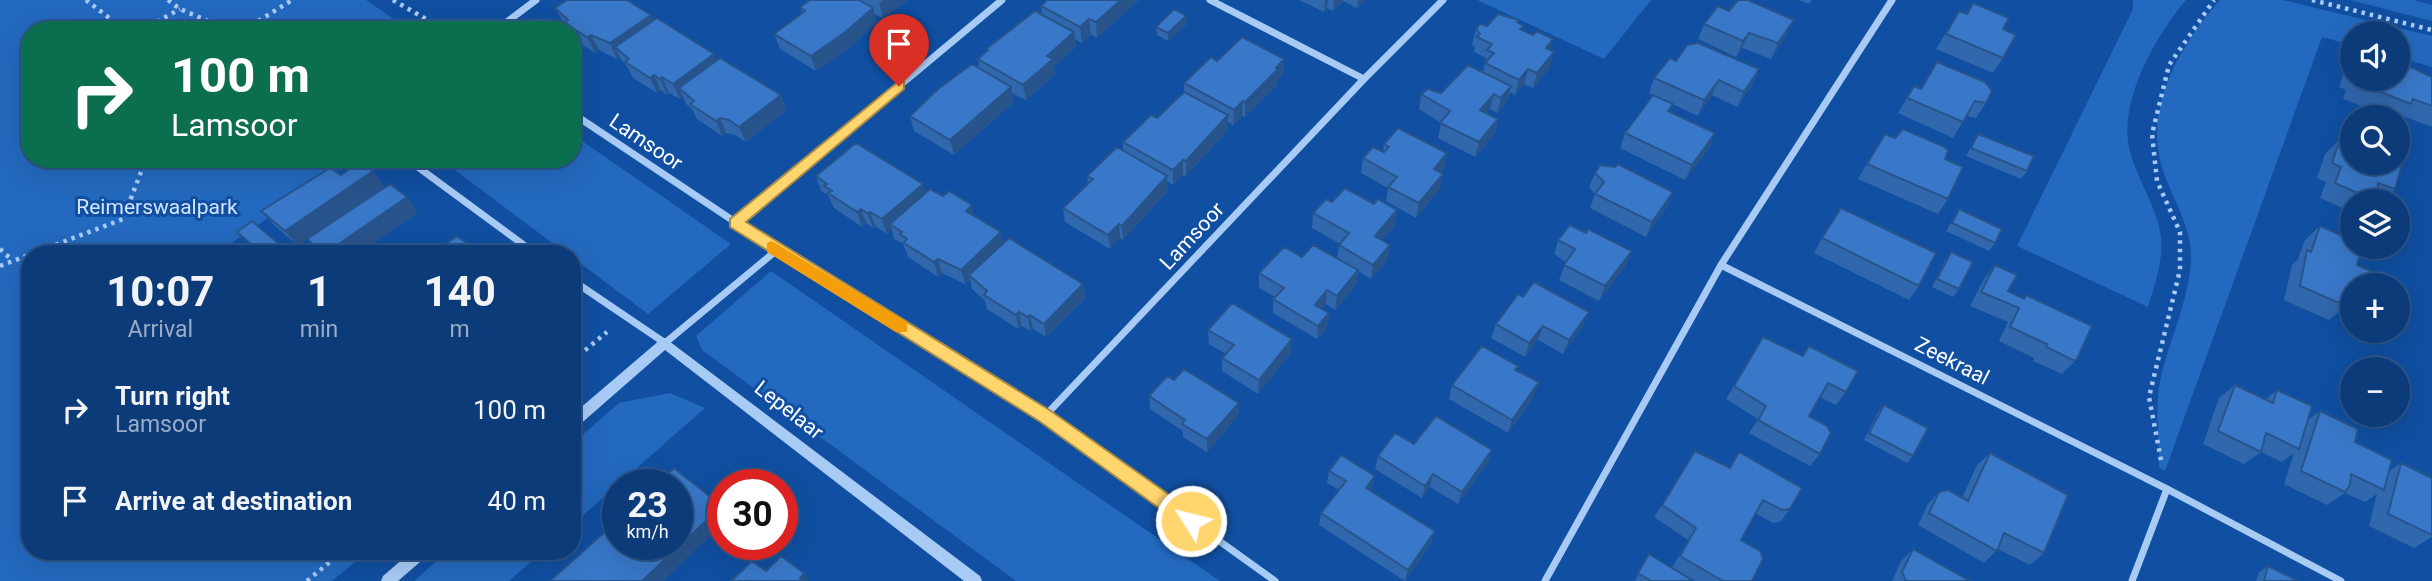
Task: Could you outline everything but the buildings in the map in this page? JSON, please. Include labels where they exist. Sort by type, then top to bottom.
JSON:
[{"type":"street","points":[[508,21],[536,0]]},
{"type":"street","points":[[735,223],[1002,0]]},
{"type":"street","points":[[1210,0],[1364,79]]},
{"type":"street","name":"Lamsoor","points":[[1045,416],[1364,79],[1443,0]]},
{"type":"street","points":[[1545,581],[1721,265],[1892,0]]},
{"type":"street","name":"Lamsoor","points":[[581,119],[777,250],[1045,416],[1275,581]]},
{"type":"street","points":[[419,168],[524,245]]},
{"type":"street","points":[[581,415],[777,250]]},
{"type":"street","name":"Zeekraal","points":[[1721,265],[2167,489],[2341,581]]},
{"type":"street","name":"Lepelaar","points":[[581,287],[624,318],[665,343],[975,581]]},
{"type":"street","points":[[2132,581],[2167,489]]},
{"type":"street","points":[[388,581],[412,560]]},
{"type":"path","points":[[86,0],[113,21]]},
{"type":"path","points":[[168,0],[180,9],[208,21]]},
{"type":"path","points":[[258,21],[292,0]]},
{"type":"path","points":[[393,0],[429,21]]},
{"type":"path","points":[[2167,489],[2150,397],[2180,270],[2180,232],[2157,181],[2152,134],[2169,65],[2214,0]]},
{"type":"path","points":[[2312,0],[2432,30]]},
{"type":"path","points":[[158,21],[180,9]]},
{"type":"path","points":[[53,245],[123,219],[143,168]]},
{"type":"path","points":[[0,249],[12,260]]},
{"type":"path","points":[[0,266],[21,257]]},
{"type":"path","points":[[581,354],[624,318]]},
{"type":"path","points":[[307,581],[332,560]]},
{"type":"green space","name":"Reimerswaalpark","points":[[0,0],[366,0],[397,21],[21,21],[21,168],[340,168],[229,245],[21,245],[21,560],[357,560],[332,581],[0,581]]},
{"type":"green space","points":[[1477,0],[1651,0],[1604,59]]},
{"type":"green space","points":[[2133,0],[2186,0],[2163,31],[2143,68],[2135,88],[2127,128],[2132,158],[2156,216],[2161,238],[2160,264],[2148,307],[2017,246],[2133,9]]},
{"type":"green space","points":[[2220,0],[2283,0],[2370,21],[2340,21],[2340,42],[2322,37],[2165,471],[2159,468],[2159,388],[2186,292],[2191,249],[2179,208],[2166,179],[2159,154],[2157,130],[2167,83],[2190,39]]},
{"type":"green space","points":[[2350,0],[2414,0],[2432,5],[2432,21]]},
{"type":"green space","points":[[2410,31],[2432,36],[2432,67],[2410,61]]},
{"type":"green space","points":[[581,140],[731,244],[648,314],[581,264],[581,245],[555,245],[452,168],[581,168]]},
{"type":"green space","points":[[771,271],[1220,581],[1016,581],[702,350],[696,336]]},
{"type":"green space","points":[[670,393],[705,408],[636,469],[602,469],[602,499],[581,517],[581,436],[619,403]]},
{"type":"green space","points":[[438,560],[533,560],[509,581],[414,581]]},
{"type":"slow traffic","points":[[772,247],[902,327]]},
{"type":"route","points":[[899,86],[735,223],[1045,416],[1191,521]]}]
